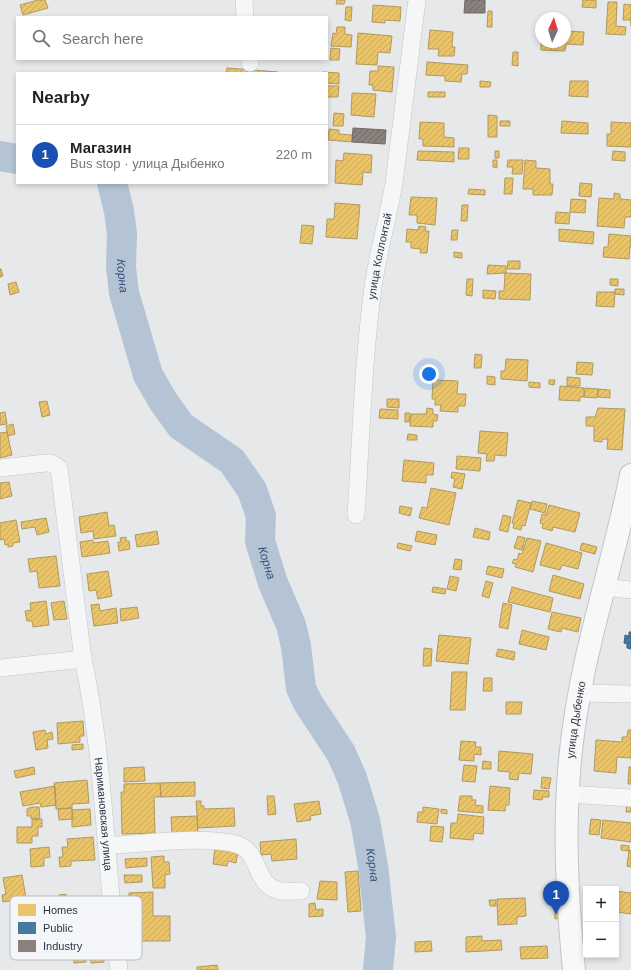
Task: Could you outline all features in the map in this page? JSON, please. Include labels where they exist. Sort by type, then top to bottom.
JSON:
[{"type":"main road","name":"улица Дыбенко","points":[[574,970],[567,866],[568,794],[571,750],[579,693],[630,482]]},
{"type":"street","points":[[244,0],[245,16]]},
{"type":"street","name":"улица Коллонтай","points":[[356,515],[372,299],[376,266],[394,183],[417,0]]},
{"type":"street","name":"Наримановская улица","points":[[0,468],[52,463],[56,465],[60,472],[83,659],[96,724],[110,896]]},
{"type":"street","points":[[604,587],[631,590]]},
{"type":"street","points":[[0,668],[83,659]]},
{"type":"street","points":[[579,693],[631,694]]},
{"type":"street","points":[[568,794],[631,798]]},
{"type":"street","points":[[106,846],[209,840],[236,844],[247,850],[261,876],[270,887],[283,891],[301,891]]},
{"type":"street","name":"Наримановская улица","points":[[118,960],[119,970]]},
{"type":"building: Homes","points":[[38,0],[45,0],[48,8],[23,15],[20,5]]},
{"type":"building: Homes","points":[[337,0],[345,0],[344,4],[336,4]]},
{"type":"building: Homes","points":[[583,0],[596,0],[596,8],[582,7]]},
{"type":"building: Homes","points":[[608,2],[617,2],[616,26],[626,27],[625,35],[606,34]]},
{"type":"building: Homes","points":[[624,4],[631,5],[631,20],[623,20]]},
{"type":"building: Homes","points":[[373,5],[401,7],[400,21],[385,20],[385,23],[372,22]]},
{"type":"building: Homes","points":[[346,7],[352,7],[351,21],[345,20]]},
{"type":"building: Homes","points":[[488,11],[492,11],[492,27],[487,27]]},
{"type":"building: Homes","points":[[337,27],[345,27],[345,34],[352,35],[351,47],[331,46],[333,33],[336,34]]},
{"type":"building: Homes","points":[[430,30],[453,32],[452,47],[455,47],[454,56],[438,56],[439,49],[428,49]]},
{"type":"building: Homes","points":[[571,31],[584,32],[583,45],[571,44]]},
{"type":"building: Homes","points":[[358,33],[392,36],[390,53],[378,52],[377,65],[356,64]]},
{"type":"building: Homes","points":[[331,48],[340,49],[339,60],[330,60]]},
{"type":"building: Homes","points":[[541,48],[565,48],[565,51],[541,50]]},
{"type":"building: Homes","points":[[513,52],[518,52],[518,66],[512,65]]},
{"type":"building: Homes","points":[[427,62],[468,65],[467,74],[462,74],[461,82],[445,81],[445,76],[426,75]]},
{"type":"building: Homes","points":[[378,66],[394,67],[392,92],[373,90],[373,85],[369,85],[370,71],[378,71]]},
{"type":"building: Homes","points":[[227,68],[278,72],[226,72]]},
{"type":"building: Homes","points":[[328,72],[339,73],[339,84],[328,83]]},
{"type":"building: Homes","points":[[480,81],[491,82],[490,87],[480,87]]},
{"type":"building: Homes","points":[[570,81],[588,81],[588,97],[569,96]]},
{"type":"building: Homes","points":[[328,86],[339,86],[338,97],[328,97]]},
{"type":"building: Homes","points":[[428,92],[445,92],[445,97],[428,97]]},
{"type":"building: Homes","points":[[352,93],[376,94],[374,117],[351,115]]},
{"type":"building: Homes","points":[[334,113],[344,114],[343,126],[333,126]]},
{"type":"building: Homes","points":[[488,115],[497,116],[497,137],[488,137]]},
{"type":"building: Homes","points":[[500,121],[510,121],[510,126],[500,126]]},
{"type":"building: Homes","points":[[562,121],[588,123],[588,134],[561,133]]},
{"type":"building: Homes","points":[[420,122],[444,123],[444,137],[454,138],[454,147],[423,146],[423,139],[419,139]]},
{"type":"building: Homes","points":[[611,122],[631,123],[631,147],[607,146],[607,134],[611,134]]},
{"type":"building: Homes","points":[[329,129],[339,130],[339,134],[352,135],[352,142],[328,140]]},
{"type":"building: Homes","points":[[459,148],[469,148],[469,159],[458,159]]},
{"type":"building: Homes","points":[[418,151],[454,152],[454,162],[417,160]]},
{"type":"building: Homes","points":[[495,151],[499,151],[499,158],[495,158]]},
{"type":"building: Homes","points":[[613,151],[625,152],[625,161],[612,160]]},
{"type":"building: Homes","points":[[344,153],[372,155],[371,173],[363,172],[362,185],[335,183],[336,160],[343,161]]},
{"type":"building: Homes","points":[[493,160],[497,160],[497,168],[493,167]]},
{"type":"building: Homes","points":[[508,160],[523,160],[522,174],[512,174],[513,167],[507,167]]},
{"type":"building: Homes","points":[[525,160],[536,161],[536,168],[550,169],[550,184],[553,184],[552,195],[533,195],[533,189],[523,189]]},
{"type":"building: Homes","points":[[505,178],[513,178],[512,194],[504,194]]},
{"type":"building: Homes","points":[[580,183],[592,184],[591,197],[579,196]]},
{"type":"building: Homes","points":[[469,189],[485,190],[485,195],[468,194]]},
{"type":"building: Homes","points":[[614,193],[620,194],[620,199],[631,200],[631,217],[625,217],[624,228],[597,226],[599,198],[614,199]]},
{"type":"building: Homes","points":[[411,197],[437,198],[435,225],[417,223],[417,215],[409,215]]},
{"type":"building: Homes","points":[[571,199],[586,200],[585,213],[570,212]]},
{"type":"building: Homes","points":[[335,203],[360,205],[357,239],[326,237],[327,219],[334,219]]},
{"type":"building: Homes","points":[[462,205],[468,205],[467,221],[461,221]]},
{"type":"building: Homes","points":[[556,212],[570,213],[569,224],[555,223]]},
{"type":"building: Homes","points":[[302,225],[314,226],[312,244],[300,243]]},
{"type":"building: Homes","points":[[419,226],[426,227],[425,231],[429,231],[427,253],[420,253],[421,249],[411,248],[411,242],[406,242],[407,229],[418,230]]},
{"type":"building: Homes","points":[[559,229],[594,232],[593,244],[559,241]]},
{"type":"building: Homes","points":[[452,230],[458,230],[457,240],[451,240]]},
{"type":"building: Homes","points":[[609,234],[631,236],[629,259],[603,257],[604,247],[608,247]]},
{"type":"building: Homes","points":[[454,252],[462,253],[462,258],[454,257]]},
{"type":"building: Homes","points":[[508,261],[520,261],[520,269],[507,269]]},
{"type":"building: Homes","points":[[488,265],[506,266],[506,273],[487,274]]},
{"type":"building: Homes","points":[[0,269],[3,276],[0,277]]},
{"type":"building: Homes","points":[[505,273],[531,274],[530,300],[499,299],[499,291],[504,291]]},
{"type":"building: Homes","points":[[467,279],[473,279],[472,296],[466,295]]},
{"type":"building: Homes","points":[[610,279],[618,279],[618,286],[610,285]]},
{"type":"building: Homes","points":[[16,282],[19,292],[10,295],[8,284]]},
{"type":"building: Homes","points":[[615,289],[624,289],[624,295],[615,294]]},
{"type":"building: Homes","points":[[483,290],[496,291],[495,299],[483,298]]},
{"type":"building: Homes","points":[[597,292],[615,292],[614,307],[596,306]]},
{"type":"building: Homes","points":[[475,354],[482,355],[481,368],[474,368]]},
{"type":"building: Homes","points":[[506,359],[528,360],[527,381],[501,379],[501,371],[505,371]]},
{"type":"building: Homes","points":[[577,362],[593,363],[592,375],[576,374]]},
{"type":"building: Homes","points":[[487,376],[495,377],[495,385],[487,384]]},
{"type":"building: Homes","points":[[567,377],[580,378],[580,386],[567,386]]},
{"type":"building: Homes","points":[[433,380],[458,381],[457,394],[466,394],[465,406],[458,406],[458,412],[440,411],[441,405],[435,405],[435,399],[432,399]]},
{"type":"building: Homes","points":[[549,380],[555,380],[554,385],[549,384]]},
{"type":"building: Homes","points":[[529,382],[540,383],[540,388],[529,387]]},
{"type":"building: Homes","points":[[560,386],[584,388],[584,397],[580,397],[580,401],[559,400]]},
{"type":"building: Homes","points":[[585,388],[598,389],[597,398],[584,397]]},
{"type":"building: Homes","points":[[598,389],[610,390],[610,398],[598,397]]},
{"type":"building: Homes","points":[[387,399],[399,399],[399,408],[387,407]]},
{"type":"building: Homes","points":[[47,401],[50,415],[42,417],[39,402]]},
{"type":"building: Homes","points":[[427,408],[433,409],[433,414],[438,415],[437,421],[433,421],[433,427],[410,426],[411,414],[426,414]]},
{"type":"building: Homes","points":[[598,408],[625,409],[622,450],[607,449],[608,439],[602,439],[602,442],[594,441],[594,426],[586,426],[586,417],[595,417]]},
{"type":"building: Homes","points":[[380,409],[398,410],[398,419],[379,418]]},
{"type":"building: Homes","points":[[5,412],[7,424],[0,425],[0,413]]},
{"type":"building: Homes","points":[[405,413],[410,413],[409,422],[405,422]]},
{"type":"building: Homes","points":[[13,424],[15,434],[8,436],[6,426]]},
{"type":"building: Homes","points":[[480,431],[508,433],[506,456],[495,455],[494,461],[486,461],[487,454],[478,453]]},
{"type":"building: Homes","points":[[7,432],[12,455],[0,458],[0,433]]},
{"type":"building: Homes","points":[[408,434],[417,435],[417,440],[407,440]]},
{"type":"building: Homes","points":[[457,456],[481,458],[480,471],[456,469]]},
{"type":"building: Homes","points":[[404,460],[434,463],[433,475],[426,475],[426,483],[402,481]]},
{"type":"building: Homes","points":[[452,472],[465,474],[462,489],[453,487],[455,479],[451,478]]},
{"type":"building: Homes","points":[[9,482],[12,496],[0,499],[0,483]]},
{"type":"building: Homes","points":[[431,488],[456,493],[449,525],[419,518],[422,507],[427,508]]},
{"type":"building: Homes","points":[[518,500],[531,503],[525,526],[522,525],[521,530],[513,528],[514,523],[512,523]]},
{"type":"building: Homes","points":[[532,501],[547,504],[545,513],[530,509]]},
{"type":"building: Homes","points":[[549,505],[580,513],[575,532],[553,527],[552,531],[542,528],[543,524],[540,523],[542,514],[546,515]]},
{"type":"building: Homes","points":[[400,506],[412,508],[410,516],[399,513]]},
{"type":"building: Homes","points":[[107,512],[109,526],[114,525],[116,536],[94,539],[93,531],[81,533],[79,517]]},
{"type":"building: Homes","points":[[503,515],[511,517],[508,532],[499,530]]},
{"type":"building: Homes","points":[[46,518],[49,532],[37,535],[35,527],[22,529],[21,522]]},
{"type":"building: Homes","points":[[16,520],[20,542],[13,543],[13,546],[8,547],[8,544],[5,545],[4,539],[0,540],[0,523]]},
{"type":"building: Homes","points":[[475,528],[490,532],[489,540],[473,537]]},
{"type":"building: Homes","points":[[157,531],[159,544],[137,547],[135,535]]},
{"type":"building: Homes","points":[[417,531],[437,535],[435,545],[415,541]]},
{"type":"building: Homes","points":[[518,536],[525,538],[522,550],[514,548]]},
{"type":"building: Homes","points":[[126,537],[126,541],[129,541],[130,549],[119,551],[118,542],[121,542],[120,538]]},
{"type":"building: Homes","points":[[527,538],[541,541],[533,572],[515,567],[516,564],[512,563],[514,559],[517,560],[519,553],[522,554]]},
{"type":"building: Homes","points":[[93,540],[93,543],[108,541],[110,553],[82,557],[80,542]]},
{"type":"building: Homes","points":[[398,543],[412,546],[410,551],[397,548]]},
{"type":"building: Homes","points":[[546,543],[582,553],[578,569],[562,565],[560,570],[540,565]]},
{"type":"building: Homes","points":[[582,543],[597,547],[595,554],[580,550]]},
{"type":"building: Homes","points":[[56,556],[60,586],[39,588],[37,571],[30,572],[28,559]]},
{"type":"building: Homes","points":[[455,559],[462,560],[461,570],[453,569]]},
{"type":"building: Homes","points":[[488,566],[504,569],[502,578],[486,574]]},
{"type":"building: Homes","points":[[108,571],[112,596],[98,599],[96,590],[89,591],[87,574]]},
{"type":"building: Homes","points":[[553,575],[584,584],[580,599],[549,591]]},
{"type":"building: Homes","points":[[450,576],[459,578],[456,591],[447,589]]},
{"type":"building: Homes","points":[[486,581],[493,583],[489,598],[482,596]]},
{"type":"building: Homes","points":[[433,587],[446,589],[445,594],[432,592]]},
{"type":"building: Homes","points":[[512,587],[553,598],[550,612],[508,602]]},
{"type":"building: Homes","points":[[46,601],[49,625],[33,627],[32,621],[27,621],[25,611],[31,610],[30,603]]},
{"type":"building: Homes","points":[[64,601],[67,619],[54,620],[51,603]]},
{"type":"building: Homes","points":[[503,603],[512,605],[508,629],[499,627]]},
{"type":"building: Homes","points":[[99,604],[100,611],[116,608],[118,623],[94,626],[91,605]]},
{"type":"building: Homes","points":[[137,607],[139,618],[121,621],[120,609]]},
{"type":"building: Homes","points":[[552,612],[581,618],[578,632],[562,628],[561,632],[548,629]]},
{"type":"building: Homes","points":[[522,630],[549,637],[546,650],[519,644]]},
{"type":"building: Homes","points":[[439,635],[471,638],[468,664],[436,661]]},
{"type":"building: Homes","points":[[424,648],[432,649],[431,666],[423,666]]},
{"type":"building: Homes","points":[[498,649],[515,652],[514,660],[496,656]]},
{"type":"building: Homes","points":[[452,672],[467,672],[465,710],[450,710]]},
{"type":"building: Homes","points":[[484,678],[492,678],[492,691],[483,691]]},
{"type":"building: Homes","points":[[506,702],[522,702],[521,714],[506,714]]},
{"type":"building: Homes","points":[[83,721],[84,736],[80,736],[80,742],[58,744],[57,723]]},
{"type":"building: Homes","points":[[45,730],[46,734],[52,732],[53,739],[47,740],[48,748],[36,750],[33,732]]},
{"type":"building: Homes","points":[[628,730],[631,730],[631,758],[617,757],[616,773],[594,771],[596,740],[622,742],[622,737],[627,737]]},
{"type":"building: Homes","points":[[461,741],[476,742],[475,747],[481,747],[481,755],[474,754],[474,761],[459,760]]},
{"type":"building: Homes","points":[[83,744],[83,749],[72,750],[72,745]]},
{"type":"building: Homes","points":[[499,751],[533,754],[531,774],[519,773],[518,780],[509,779],[510,772],[498,771]]},
{"type":"building: Homes","points":[[483,761],[491,762],[491,769],[482,769]]},
{"type":"building: Homes","points":[[464,765],[477,766],[475,782],[462,781]]},
{"type":"building: Homes","points":[[34,767],[35,774],[16,778],[14,771]]},
{"type":"building: Homes","points":[[144,767],[145,781],[124,782],[124,768]]},
{"type":"building: Homes","points":[[629,767],[631,767],[631,784],[628,784]]},
{"type":"building: Homes","points":[[542,777],[551,778],[549,789],[541,788]]},
{"type":"building: Homes","points":[[87,780],[89,803],[72,804],[72,808],[56,809],[54,783]]},
{"type":"building: Homes","points":[[195,782],[195,796],[161,797],[160,783]]},
{"type":"building: Homes","points":[[160,783],[161,797],[154,797],[155,833],[122,834],[121,792],[124,792],[124,784]]},
{"type":"building: Homes","points":[[55,786],[56,805],[41,807],[40,803],[23,806],[20,792]]},
{"type":"building: Homes","points":[[490,786],[510,788],[509,805],[506,805],[505,811],[488,810]]},
{"type":"building: Homes","points":[[534,790],[549,791],[549,797],[543,797],[542,800],[533,799]]},
{"type":"building: Homes","points":[[267,796],[274,796],[276,814],[268,815]]},
{"type":"building: Homes","points":[[460,796],[472,796],[472,800],[476,800],[475,805],[483,806],[483,813],[458,811]]},
{"type":"building: Homes","points":[[196,801],[201,801],[201,806],[204,806],[204,809],[234,808],[235,826],[198,828]]},
{"type":"building: Homes","points":[[319,801],[321,814],[310,816],[311,820],[297,822],[294,804]]},
{"type":"building: Homes","points":[[627,803],[631,803],[631,812],[626,812]]},
{"type":"building: Homes","points":[[31,807],[39,807],[40,818],[31,819],[31,816],[27,816],[27,809]]},
{"type":"building: Homes","points":[[423,807],[439,809],[437,824],[417,822],[418,812],[423,812]]},
{"type":"building: Homes","points":[[72,808],[73,819],[59,820],[58,809]]},
{"type":"building: Homes","points":[[90,809],[91,825],[72,827],[72,810]]},
{"type":"building: Homes","points":[[441,809],[447,810],[447,814],[441,813]]},
{"type":"building: Homes","points":[[458,814],[484,817],[483,834],[474,833],[473,840],[450,838],[451,823],[457,823]]},
{"type":"building: Homes","points":[[197,816],[198,833],[172,834],[171,817]]},
{"type":"building: Homes","points":[[42,819],[42,827],[38,827],[38,836],[32,836],[32,843],[17,843],[17,827],[32,827],[32,820]]},
{"type":"building: Homes","points":[[591,819],[601,820],[599,835],[589,834]]},
{"type":"building: Homes","points":[[603,820],[631,823],[631,842],[601,838]]},
{"type":"building: Homes","points":[[431,826],[444,827],[442,842],[430,841]]},
{"type":"building: Homes","points":[[93,837],[95,860],[71,861],[71,866],[60,867],[59,857],[63,857],[62,847],[68,847],[67,839]]},
{"type":"building: Homes","points":[[296,839],[297,859],[272,861],[271,854],[261,855],[260,842]]},
{"type":"building: Homes","points":[[621,845],[629,846],[629,851],[621,850]]},
{"type":"building: Homes","points":[[49,847],[50,857],[44,858],[44,866],[31,867],[30,849]]},
{"type":"building: Homes","points":[[215,847],[238,851],[236,863],[228,861],[227,866],[213,864]]},
{"type":"building: Homes","points":[[629,850],[631,851],[631,867],[627,866]]},
{"type":"building: Homes","points":[[164,856],[164,862],[169,862],[170,874],[165,875],[165,888],[153,888],[151,857]]},
{"type":"building: Homes","points":[[147,858],[147,866],[126,868],[125,859]]},
{"type":"building: Homes","points":[[358,871],[361,911],[348,912],[345,872]]},
{"type":"building: Homes","points":[[22,875],[26,896],[10,896],[10,901],[3,902],[2,895],[6,894],[3,878]]},
{"type":"building: Homes","points":[[124,875],[142,875],[142,882],[125,883]]},
{"type":"building: Homes","points":[[320,881],[337,882],[337,900],[317,899]]},
{"type":"building: Homes","points":[[619,891],[631,893],[631,914],[619,912]]},
{"type":"building: Homes","points":[[153,892],[153,916],[170,916],[170,941],[142,941],[142,896],[129,896],[129,893]]},
{"type":"building: Homes","points":[[66,894],[66,896],[59,896]]},
{"type":"building: Homes","points":[[525,898],[526,916],[517,917],[517,924],[498,925],[497,899]]},
{"type":"building: Homes","points":[[489,900],[496,900],[496,906],[490,906]]},
{"type":"building: Homes","points":[[315,903],[316,910],[323,909],[323,916],[309,917],[309,904]]},
{"type":"building: Homes","points":[[555,909],[559,909],[560,918],[555,919]]},
{"type":"building: Homes","points":[[482,936],[482,941],[501,940],[502,950],[466,952],[466,937]]},
{"type":"building: Homes","points":[[431,941],[432,951],[415,952],[415,942]]},
{"type":"building: Homes","points":[[547,946],[548,958],[521,959],[520,947]]},
{"type":"building: Homes","points":[[74,960],[86,960],[86,962],[74,963]]},
{"type":"building: Homes","points":[[91,960],[104,960],[104,962],[91,963]]},
{"type":"building: Homes","points":[[217,965],[218,970],[197,970],[197,967]]},
{"type":"building: Public","points":[[629,632],[631,632],[631,649],[627,648],[627,644],[624,643],[625,635],[629,636]]},
{"type":"building: Industry","points":[[465,0],[485,0],[485,13],[464,13]]},
{"type":"building: Industry","points":[[353,128],[386,130],[385,144],[352,142]]},
{"type":"waterway","name":"Корна","points":[[0,156],[16,159]]},
{"type":"waterway","name":"Корна","points":[[112,184],[119,211],[122,234],[121,267],[124,293],[148,375],[163,401],[181,426],[232,461],[252,490],[261,516],[260,541],[273,583],[291,625],[296,646],[301,688],[308,703],[341,753],[352,778],[365,820],[373,866],[381,937],[378,970]]},
{"type":"place","name":"Магазин","points":[[556,914]]}]
